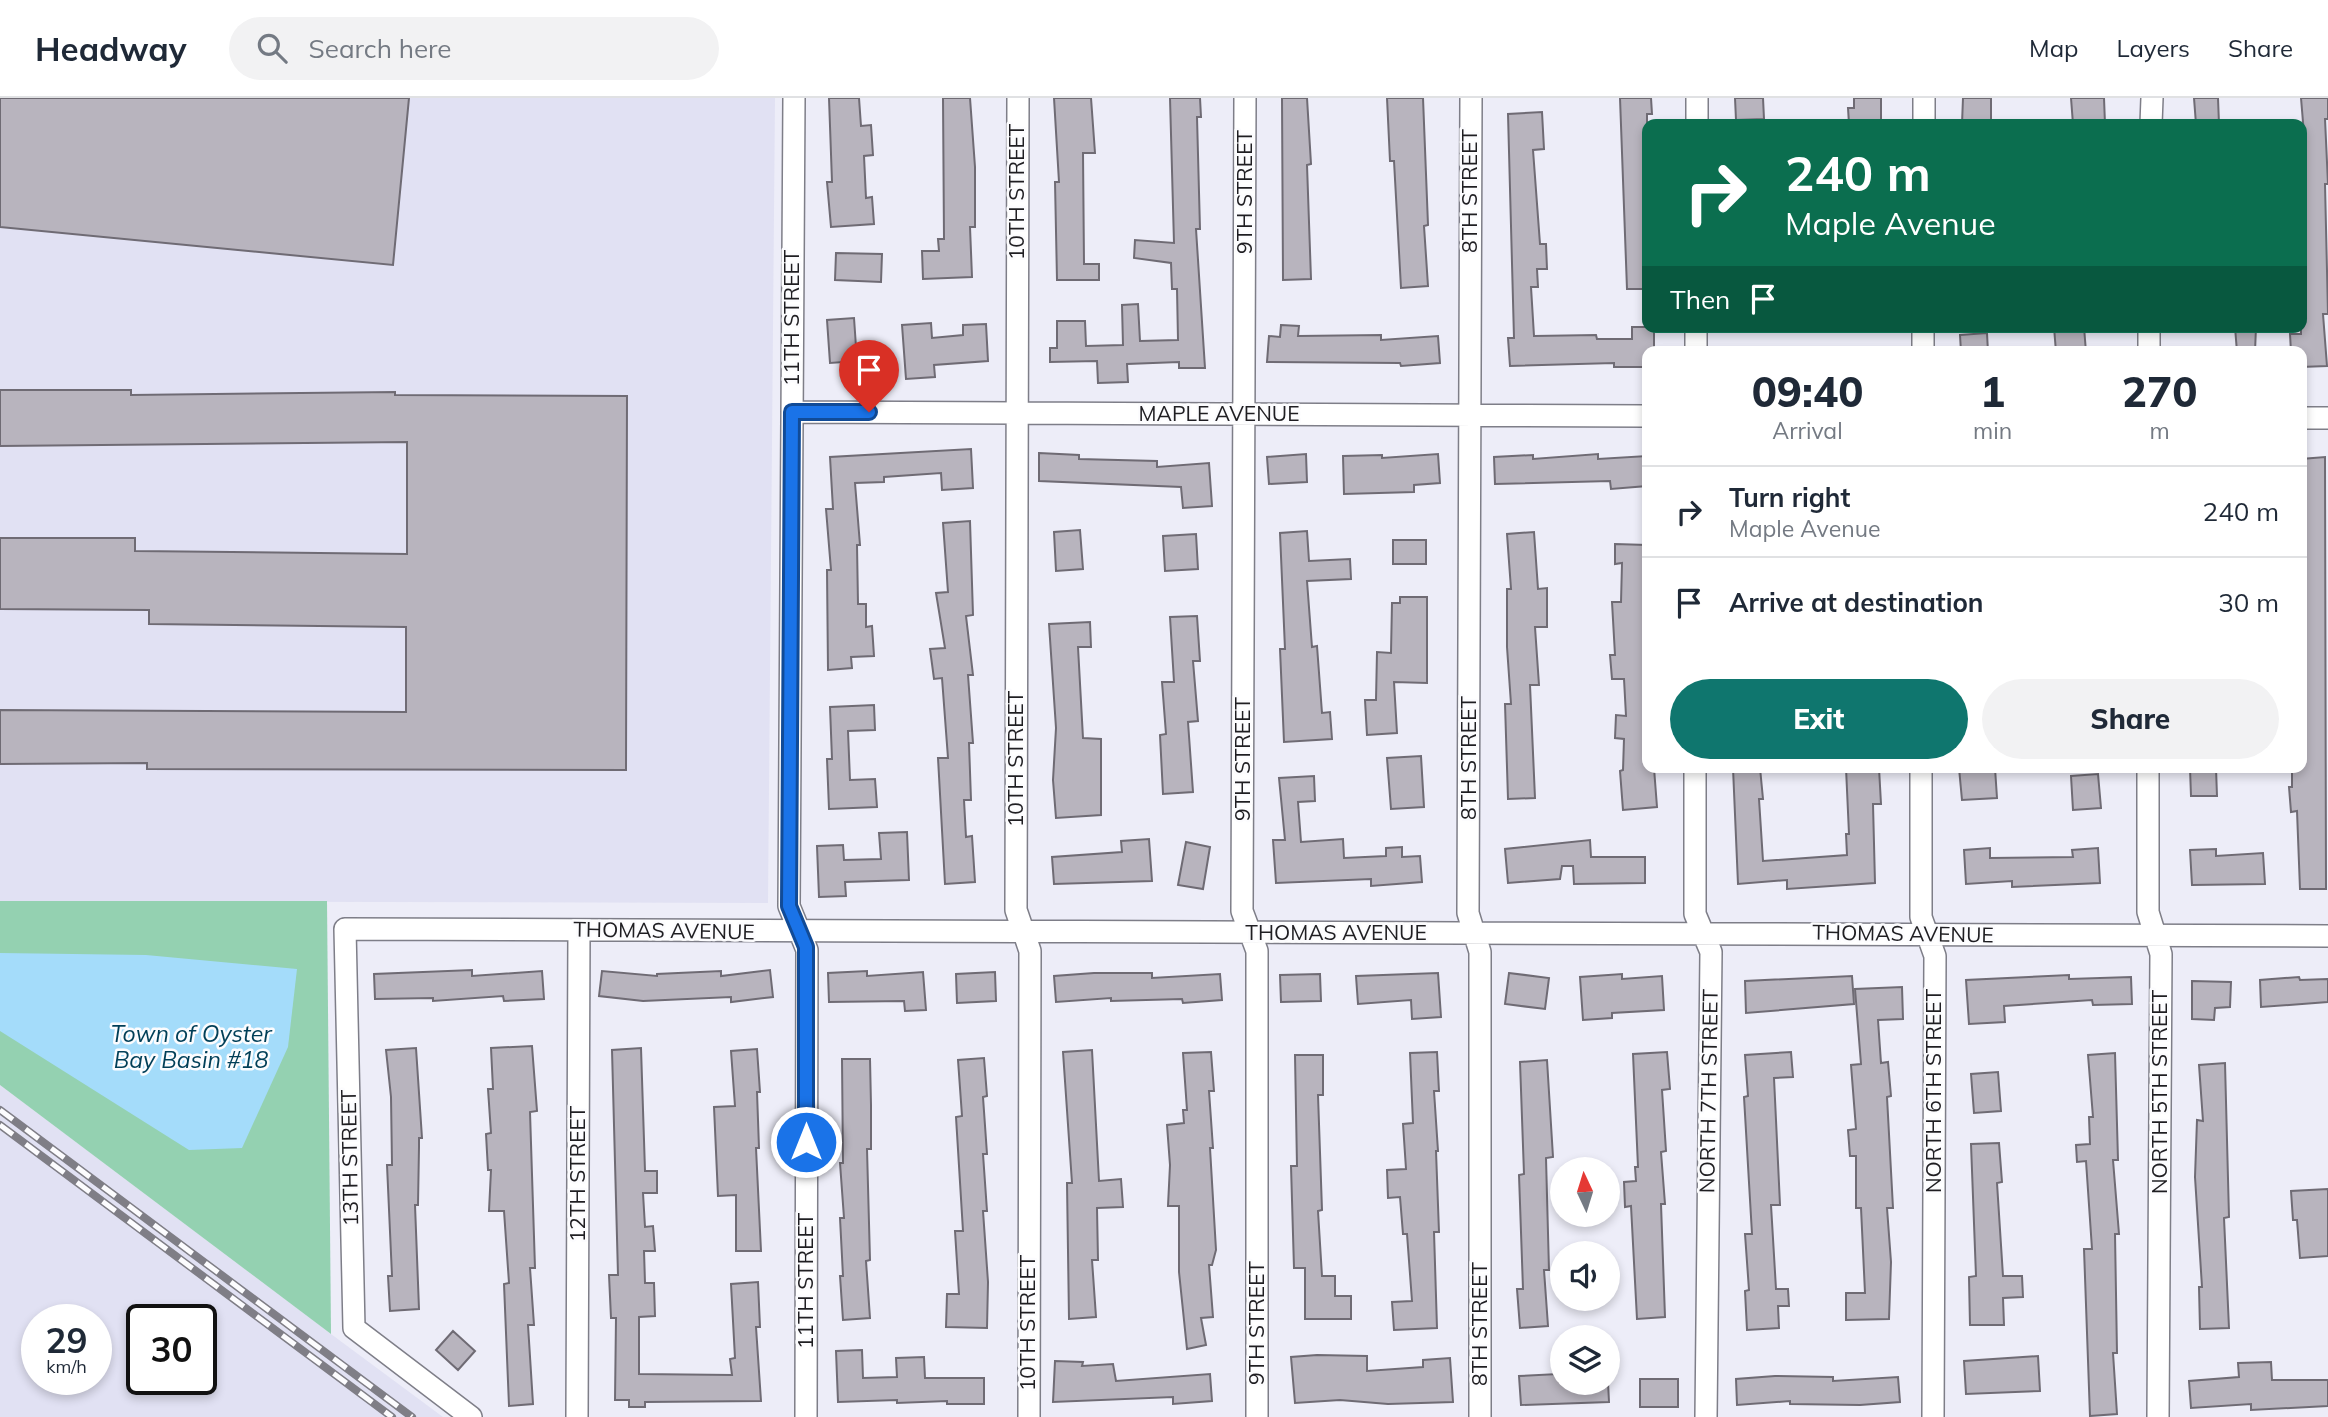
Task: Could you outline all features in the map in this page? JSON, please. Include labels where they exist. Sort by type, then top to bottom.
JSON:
[{"type":"street","name":"11TH STREET","points":[[794,98],[789,906],[807,950],[806,1417]]},
{"type":"street","name":"10TH STREET","points":[[1018,98],[1016,910],[1030,951],[1029,1417]]},
{"type":"street","name":"9TH STREET","points":[[1245,98],[1242,911],[1257,951],[1257,1417]]},
{"type":"street","name":"8TH STREET","points":[[1471,98],[1468,913],[1480,952],[1480,1417]]},
{"type":"street","points":[[1697,98],[1697,119]]},
{"type":"street","points":[[1924,98],[1924,119]]},
{"type":"street","points":[[2151,119],[2152,98]]},
{"type":"street","name":"MAPLE AVENUE","points":[[792,412],[1642,416]]},
{"type":"street","points":[[2307,418],[2328,418]]},
{"type":"street","name":"NORTH 7TH STREET","points":[[1695,773],[1695,914],[1711,953],[1706,1417]]},
{"type":"street","name":"NORTH 6TH STREET","points":[[1921,773],[1921,917],[1935,956],[1933,1417]]},
{"type":"street","name":"NORTH 5TH STREET","points":[[2148,773],[2148,912],[2161,954],[2158,1417]]},
{"type":"street","name":"THOMAS AVENUE","points":[[345,929],[2328,936]]},
{"type":"street","name":"13TH STREET","points":[[345,929],[354,1328],[471,1417]]},
{"type":"street","name":"12TH STREET","points":[[577,1417],[579,930]]},
{"type":"shaded area","points":[[0,98],[775,98],[768,903],[0,901]]},
{"type":"shaded area","points":[[0,1085],[331,1334],[443,1417],[0,1417]]},
{"type":"green space","points":[[0,901],[327,901],[331,1334],[0,1085]]},
{"type":"water","name":"Town of Oyster Bay Basin #18","points":[[0,953],[146,955],[297,969],[288,1047],[242,1148],[189,1150],[0,1031]]},
{"type":"building","points":[[0,98],[409,98],[393,265],[0,227]]},
{"type":"building","points":[[829,98],[859,98],[861,126],[871,125],[873,155],[864,156],[866,198],[872,197],[874,224],[831,227],[827,182],[832,182]]},
{"type":"building","points":[[943,98],[970,98],[975,167],[975,227],[970,227],[972,277],[923,279],[922,251],[939,251],[938,239],[944,239]]},
{"type":"building","points":[[1054,98],[1091,98],[1095,153],[1083,153],[1084,264],[1099,264],[1099,280],[1057,280],[1055,182],[1059,182]]},
{"type":"building","points":[[1170,98],[1200,98],[1201,117],[1197,117],[1200,229],[1196,229],[1205,368],[1179,368],[1179,362],[1127,364],[1128,382],[1098,383],[1097,361],[1050,362],[1050,348],[1057,348],[1057,321],[1085,321],[1086,346],[1123,345],[1122,305],[1138,304],[1140,341],[1178,340],[1177,289],[1172,289],[1171,263],[1134,258],[1135,240],[1174,243]]},
{"type":"building","points":[[1282,98],[1307,98],[1311,164],[1307,165],[1311,279],[1283,280]]},
{"type":"building","points":[[1387,98],[1423,98],[1428,225],[1424,226],[1428,286],[1401,288],[1394,161],[1390,161]]},
{"type":"building","points":[[1620,98],[1651,98],[1652,114],[1647,114],[1647,119],[1642,119],[1642,289],[1627,289]]},
{"type":"building","points":[[1735,98],[1763,98],[1764,119],[1736,119]]},
{"type":"building","points":[[1854,98],[1881,98],[1881,119],[1849,119],[1848,108],[1854,108]]},
{"type":"building","points":[[1963,98],[1991,98],[1991,119],[1962,119]]},
{"type":"building","points":[[2071,98],[2104,98],[2105,119],[2073,119]]},
{"type":"building","points":[[2194,98],[2218,98],[2219,119],[2196,119]]},
{"type":"building","points":[[2301,98],[2328,98],[2328,119],[2325,119],[2328,184],[2325,184],[2328,314],[2323,314],[2327,366],[2307,367],[2307,346],[2291,346],[2290,334],[2307,333],[2307,119],[2303,119]]},
{"type":"building","points":[[1542,112],[1544,149],[1533,150],[1540,244],[1546,244],[1547,269],[1537,269],[1538,287],[1531,287],[1534,336],[1596,335],[1597,339],[1632,339],[1632,327],[1642,327],[1642,333],[1654,333],[1654,346],[1642,346],[1642,367],[1614,367],[1614,363],[1510,366],[1508,338],[1514,338],[1508,114]]},
{"type":"building","points":[[836,253],[882,254],[881,282],[835,280]]},
{"type":"building","points":[[854,318],[857,361],[830,363],[827,320]]},
{"type":"building","points":[[931,323],[932,338],[963,335],[963,325],[986,324],[988,361],[934,365],[935,377],[906,379],[902,325]]},
{"type":"building","points":[[1281,325],[1299,326],[1298,336],[1381,335],[1381,340],[1438,336],[1440,363],[1401,366],[1400,363],[1267,362],[1269,336],[1280,337]]},
{"type":"building","points":[[1987,333],[1988,346],[1961,346],[1960,335]]},
{"type":"building","points":[[2054,333],[2084,333],[2086,346],[2056,346]]},
{"type":"building","points":[[2235,333],[2256,333],[2255,346],[2237,346]]},
{"type":"building","points":[[0,390],[131,390],[131,395],[395,392],[395,395],[627,396],[626,770],[147,769],[147,763],[0,764],[0,710],[406,712],[406,627],[149,624],[149,610],[0,609],[0,538],[135,538],[135,551],[407,554],[407,442],[0,446]]},
{"type":"building","points":[[971,449],[973,488],[942,490],[941,473],[884,477],[884,482],[855,483],[860,545],[857,545],[858,604],[866,604],[866,627],[872,626],[874,656],[851,657],[852,668],[828,670],[827,570],[831,570],[826,509],[833,509],[830,457]]},
{"type":"building","points":[[1039,453],[1079,455],[1079,459],[1157,461],[1157,467],[1209,463],[1212,506],[1183,508],[1181,487],[1039,481]]},
{"type":"building","points":[[1306,454],[1307,482],[1269,484],[1267,457]]},
{"type":"building","points":[[1438,454],[1440,483],[1414,485],[1414,492],[1344,494],[1343,456],[1382,455],[1382,458]]},
{"type":"building","points":[[1598,454],[1598,459],[1642,456],[1642,486],[1611,489],[1610,481],[1495,484],[1494,457],[1533,455],[1533,459]]},
{"type":"building","points":[[2325,457],[2326,889],[2300,889],[2297,811],[2291,812],[2289,787],[2292,787],[2292,773],[2307,773],[2307,458]]},
{"type":"building","points":[[970,521],[973,615],[966,616],[973,675],[968,675],[973,743],[969,743],[971,800],[964,800],[966,837],[972,836],[975,882],[945,884],[938,758],[948,758],[942,678],[934,679],[930,649],[945,648],[936,593],[948,592],[943,523]]},
{"type":"building","points":[[1080,530],[1083,569],[1056,571],[1054,532]]},
{"type":"building","points":[[1307,531],[1309,561],[1350,559],[1351,579],[1307,581],[1312,647],[1317,646],[1322,713],[1330,712],[1332,739],[1284,742],[1280,649],[1285,649],[1280,533]]},
{"type":"building","points":[[1534,532],[1538,589],[1547,588],[1547,627],[1535,627],[1539,685],[1530,685],[1535,798],[1508,799],[1505,704],[1511,704],[1507,589],[1511,589],[1507,534]]},
{"type":"building","points":[[1196,534],[1198,569],[1165,571],[1163,536]]},
{"type":"building","points":[[1393,540],[1426,540],[1426,564],[1393,564]]},
{"type":"building","points":[[1615,544],[1642,545],[1642,773],[1654,773],[1657,807],[1623,810],[1620,771],[1623,770],[1624,739],[1615,738],[1616,715],[1626,716],[1624,679],[1612,679],[1610,655],[1615,655],[1612,602],[1621,602],[1622,563],[1615,564]]},
{"type":"building","points":[[1400,597],[1427,597],[1427,683],[1394,682],[1397,733],[1367,735],[1365,700],[1376,700],[1377,652],[1391,653],[1392,603],[1400,603]]},
{"type":"building","points":[[1197,616],[1200,661],[1193,661],[1198,721],[1188,722],[1193,792],[1163,794],[1160,735],[1166,734],[1162,682],[1174,682],[1170,617]]},
{"type":"building","points":[[1090,622],[1091,647],[1078,647],[1083,738],[1101,739],[1101,815],[1056,818],[1053,780],[1056,728],[1049,624]]},
{"type":"building","points":[[874,705],[875,730],[848,731],[850,780],[875,779],[877,807],[829,809],[827,759],[832,759],[830,707]]},
{"type":"building","points":[[1421,756],[1424,807],[1391,809],[1387,758]]},
{"type":"building","points":[[1733,773],[1760,773],[1763,799],[1759,799],[1763,861],[1847,855],[1846,834],[1849,834],[1846,773],[1879,773],[1881,804],[1873,804],[1875,883],[1787,889],[1787,880],[1738,884]]},
{"type":"building","points":[[1959,773],[1995,773],[1997,798],[1962,800]]},
{"type":"building","points":[[2190,773],[2216,773],[2217,796],[2191,796]]},
{"type":"building","points":[[2098,774],[2101,808],[2073,810],[2071,776]]},
{"type":"building","points":[[1314,776],[1315,801],[1298,802],[1301,842],[1343,839],[1344,858],[1386,856],[1386,848],[1402,847],[1402,857],[1420,856],[1422,882],[1371,886],[1371,879],[1276,883],[1273,840],[1285,840],[1279,778]]},
{"type":"building","points":[[907,832],[909,880],[845,882],[846,896],[819,897],[817,846],[843,845],[844,860],[881,859],[879,833]]},
{"type":"building","points":[[1149,839],[1152,881],[1054,884],[1052,857],[1122,852],[1121,841]]},
{"type":"building","points":[[1590,840],[1591,857],[1645,857],[1645,883],[1574,884],[1573,866],[1562,866],[1560,879],[1508,883],[1505,849]]},
{"type":"building","points":[[1186,842],[1210,847],[1203,889],[1178,885]]},
{"type":"building","points":[[1990,848],[1990,858],[2073,857],[2072,850],[2098,848],[2100,883],[2012,887],[2012,881],[1966,884],[1964,850]]},
{"type":"building","points":[[2216,849],[2216,856],[2263,853],[2265,884],[2192,885],[2190,850]]},
{"type":"building","points":[[472,970],[472,976],[542,971],[544,999],[504,1001],[503,996],[433,1001],[433,998],[375,999],[374,974]]},
{"type":"building","points":[[770,970],[773,997],[731,1002],[731,997],[643,1001],[599,996],[602,971],[657,976],[721,971],[721,976]]},
{"type":"building","points":[[867,971],[867,976],[923,972],[926,1010],[905,1011],[904,1001],[829,1002],[828,973]]},
{"type":"building","points":[[995,972],[996,1001],[957,1003],[956,974]]},
{"type":"building","points":[[1152,973],[1152,978],[1220,974],[1222,1000],[1183,1003],[1182,999],[1111,1001],[1111,998],[1056,1002],[1054,976]]},
{"type":"building","points":[[1438,973],[1441,1017],[1412,1019],[1411,1000],[1358,1004],[1356,976]]},
{"type":"building","points":[[1509,973],[1549,978],[1545,1009],[1505,1004]]},
{"type":"building","points":[[1320,974],[1321,1001],[1281,1002],[1280,975]]},
{"type":"building","points":[[1622,974],[1622,979],[1662,976],[1664,1010],[1612,1013],[1612,1018],[1583,1020],[1580,977]]},
{"type":"building","points":[[2069,975],[2069,979],[2131,977],[2132,1004],[2093,1005],[2092,1000],[2004,1006],[2005,1022],[1969,1024],[1966,980]]},
{"type":"building","points":[[1852,976],[1854,1004],[1746,1013],[1745,981]]},
{"type":"building","points":[[2299,977],[2300,980],[2328,979],[2328,1002],[2261,1007],[2260,980]]},
{"type":"building","points":[[2192,981],[2231,982],[2230,1007],[2215,1008],[2214,1020],[2192,1019]]},
{"type":"building","points":[[1902,987],[1903,1019],[1878,1020],[1881,1063],[1888,1062],[1891,1096],[1887,1097],[1893,1208],[1887,1208],[1891,1262],[1889,1319],[1846,1320],[1846,1293],[1865,1293],[1861,1208],[1856,1208],[1856,1156],[1850,1156],[1848,1130],[1856,1129],[1851,1065],[1861,1064],[1855,989]]},
{"type":"building","points":[[532,1046],[537,1111],[530,1112],[535,1268],[530,1268],[534,1325],[528,1325],[533,1404],[509,1406],[504,1284],[509,1283],[504,1211],[489,1211],[491,1170],[488,1170],[486,1134],[491,1133],[488,1089],[493,1089],[491,1048]]},
{"type":"building","points":[[416,1048],[422,1138],[419,1138],[418,1205],[415,1205],[419,1309],[390,1311],[388,1276],[392,1276],[387,1165],[392,1165],[391,1097],[386,1050]]},
{"type":"building","points":[[641,1048],[645,1171],[657,1171],[657,1193],[643,1193],[645,1227],[653,1226],[655,1251],[644,1251],[645,1283],[654,1283],[655,1316],[639,1317],[639,1374],[732,1375],[730,1359],[735,1358],[731,1284],[758,1282],[760,1327],[756,1327],[761,1401],[645,1402],[645,1407],[629,1407],[629,1400],[615,1400],[616,1318],[611,1318],[609,1275],[618,1275],[612,1050]]},
{"type":"building","points":[[757,1049],[760,1092],[757,1092],[759,1148],[756,1148],[761,1251],[736,1251],[736,1195],[718,1196],[714,1107],[735,1106],[731,1051]]},
{"type":"building","points":[[1092,1050],[1099,1181],[1121,1179],[1123,1207],[1097,1208],[1098,1260],[1092,1260],[1096,1317],[1069,1319],[1067,1183],[1072,1183],[1063,1052]]},
{"type":"building","points":[[1211,1052],[1214,1091],[1209,1091],[1213,1148],[1210,1148],[1216,1250],[1212,1265],[1209,1265],[1213,1317],[1201,1318],[1206,1345],[1187,1349],[1179,1272],[1179,1206],[1168,1206],[1170,1165],[1167,1125],[1184,1123],[1183,1110],[1187,1110],[1183,1053]]},
{"type":"building","points":[[1437,1052],[1439,1091],[1434,1091],[1439,1232],[1434,1232],[1437,1328],[1394,1330],[1392,1302],[1412,1301],[1407,1234],[1403,1234],[1400,1197],[1388,1198],[1387,1170],[1406,1169],[1403,1124],[1413,1123],[1410,1053]]},
{"type":"building","points":[[1667,1052],[1670,1089],[1662,1090],[1666,1151],[1661,1152],[1665,1204],[1661,1204],[1665,1317],[1637,1319],[1631,1206],[1625,1207],[1624,1182],[1636,1181],[1635,1167],[1638,1167],[1633,1054]]},
{"type":"building","points":[[1791,1052],[1793,1077],[1774,1078],[1780,1205],[1771,1205],[1776,1289],[1788,1289],[1789,1306],[1778,1306],[1779,1328],[1747,1330],[1745,1291],[1749,1290],[1745,1234],[1752,1234],[1744,1097],[1748,1096],[1745,1055]]},
{"type":"building","points":[[2115,1053],[2118,1160],[2113,1160],[2119,1234],[2115,1234],[2117,1353],[2113,1353],[2117,1414],[2090,1416],[2084,1249],[2092,1249],[2086,1161],[2077,1162],[2076,1145],[2090,1144],[2089,1117],[2093,1117],[2088,1055]]},
{"type":"building","points":[[1295,1055],[1323,1055],[1323,1095],[1318,1095],[1322,1210],[1318,1211],[1322,1276],[1335,1276],[1335,1296],[1351,1296],[1351,1319],[1305,1319],[1305,1268],[1294,1268],[1291,1166],[1297,1166]]},
{"type":"building","points":[[984,1058],[987,1096],[983,1097],[987,1154],[983,1154],[987,1211],[983,1211],[988,1282],[987,1328],[946,1327],[947,1294],[959,1294],[955,1231],[963,1231],[956,1117],[962,1116],[958,1060]]},
{"type":"building","points":[[842,1059],[870,1059],[871,1105],[871,1149],[867,1149],[870,1260],[866,1261],[870,1318],[843,1320],[840,1276],[843,1276],[840,1218],[844,1218],[840,1163],[843,1163]]},
{"type":"building","points":[[1547,1060],[1553,1157],[1546,1158],[1549,1270],[1544,1270],[1548,1326],[1520,1328],[1517,1289],[1523,1289],[1519,1175],[1524,1174],[1520,1062]]},
{"type":"building","points":[[2225,1063],[2229,1217],[2224,1218],[2229,1328],[2200,1329],[2199,1287],[2202,1287],[2195,1177],[2197,1120],[2203,1121],[2199,1065]]},
{"type":"building","points":[[1998,1072],[2001,1111],[1974,1113],[1971,1074]]},
{"type":"building","points":[[1999,1143],[2002,1182],[1997,1183],[2003,1276],[2022,1276],[2023,1297],[2003,1298],[2004,1325],[1970,1325],[1969,1277],[1976,1276],[1971,1144]]},
{"type":"building","points":[[2328,1189],[2328,1256],[2300,1258],[2291,1191]]},
{"type":"building","points":[[453,1331],[475,1351],[458,1370],[436,1350]]},
{"type":"building","points":[[862,1350],[863,1378],[897,1377],[896,1358],[924,1357],[925,1378],[984,1378],[984,1404],[947,1404],[947,1401],[897,1403],[897,1400],[838,1402],[836,1351]]},
{"type":"building","points":[[1367,1356],[1367,1371],[1423,1367],[1423,1360],[1450,1358],[1453,1402],[1388,1404],[1340,1400],[1295,1403],[1291,1357]]},
{"type":"building","points":[[2038,1356],[2040,1391],[1966,1394],[1964,1361]]},
{"type":"building","points":[[1055,1361],[1083,1362],[1082,1366],[1113,1364],[1116,1381],[1210,1374],[1212,1401],[1173,1404],[1173,1397],[1053,1402]]},
{"type":"building","points":[[2271,1362],[2272,1380],[2328,1380],[2328,1406],[2251,1410],[2251,1404],[2191,1408],[2189,1381],[2239,1377],[2238,1363]]},
{"type":"building","points":[[1550,1374],[1550,1395],[1609,1395],[1609,1402],[1521,1405],[1519,1376]]},
{"type":"building","points":[[1775,1376],[1833,1377],[1833,1381],[1898,1377],[1900,1402],[1860,1405],[1790,1404],[1790,1401],[1737,1405],[1736,1379]]},
{"type":"building","points":[[1640,1379],[1678,1379],[1678,1407],[1640,1407]]},
{"type":"railway","points":[[0,1110],[412,1417]]},
{"type":"railway","points":[[0,1125],[392,1417]]},
{"type":"route","points":[[806,1142],[806,947],[789,906],[792,412],[869,412]]}]
